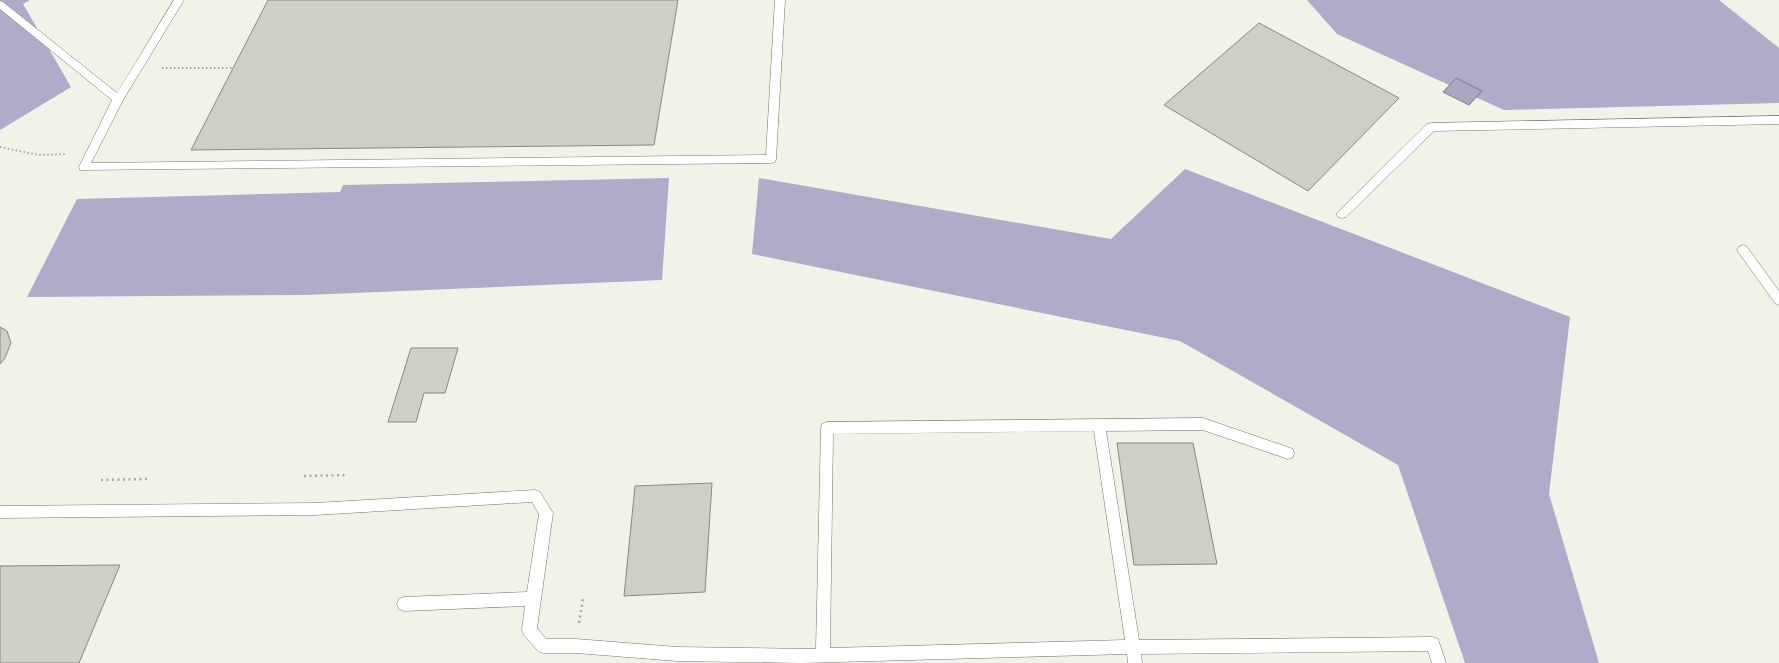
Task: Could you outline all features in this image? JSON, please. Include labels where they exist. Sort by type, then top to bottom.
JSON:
[{"type":"lane","points":[[179,0],[118,99],[84,167],[771,159],[780,0]]},
{"type":"lane","points":[[0,4],[118,99]]},
{"type":"lane","points":[[1342,214],[1431,127],[1779,120]]},
{"type":"lane","points":[[1743,250],[1779,300]]},
{"type":"lane","points":[[822,656],[827,428],[1203,424],[1288,452]]},
{"type":"lane","points":[[1098,425],[1135,663]]},
{"type":"lane","points":[[0,512],[315,509],[535,496],[546,512],[528,630],[543,646],[576,646],[667,658],[822,656],[861,659],[1133,647],[1433,644],[1439,663]]},
{"type":"lane","points":[[404,604],[532,599]]},
{"type":"path","points":[[138,68],[233,68]]},
{"type":"path","points":[[0,147],[39,154],[91,154]]},
{"type":"path","points":[[304,476],[348,475]]},
{"type":"path","points":[[101,480],[150,479]]},
{"type":"shaded area","points":[[0,0],[30,0],[23,4],[71,87],[0,130]]},
{"type":"shaded area","points":[[1307,0],[1719,0],[1779,48],[1779,103],[1504,110],[1337,34]]},
{"type":"shaded area","points":[[1456,78],[1482,91],[1469,105],[1443,92]]},
{"type":"shaded area","points":[[1185,169],[1570,317],[1549,494],[1599,663],[1465,663],[1398,465],[1180,341],[752,254],[759,178],[1111,239]]},
{"type":"shaded area","points":[[669,178],[662,280],[306,295],[27,297],[77,199],[340,192],[343,185]]},
{"type":"building","points":[[268,0],[678,0],[654,145],[191,150]]},
{"type":"building","points":[[1259,23],[1399,98],[1308,191],[1164,105]]},
{"type":"building","points":[[0,327],[7,331],[11,343],[5,358],[0,364]]},
{"type":"building","points":[[411,348],[458,348],[445,393],[424,393],[416,422],[388,422]]},
{"type":"building","points":[[1117,443],[1193,443],[1217,564],[1134,565]]},
{"type":"building","points":[[712,483],[705,592],[624,596],[635,486]]},
{"type":"building","points":[[120,565],[79,663],[0,663],[0,566]]}]
